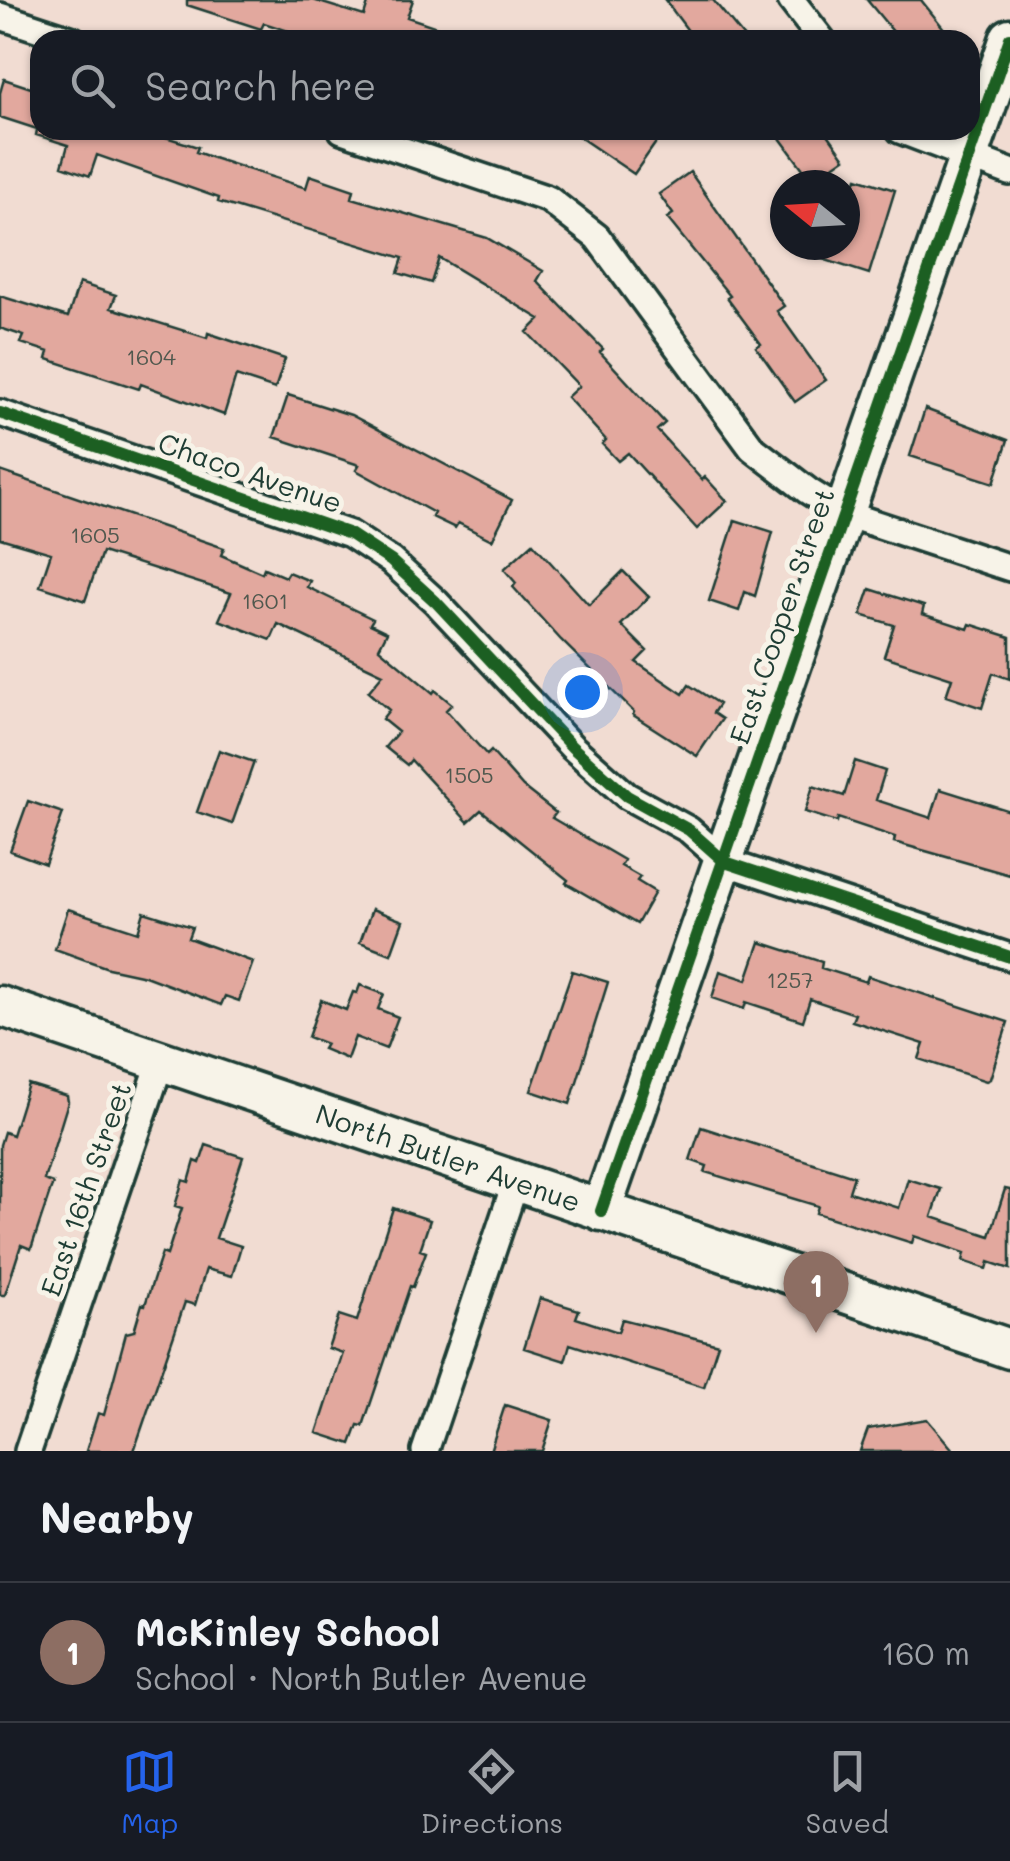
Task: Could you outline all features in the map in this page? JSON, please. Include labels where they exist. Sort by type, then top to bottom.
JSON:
[{"type":"street","points":[[791,0],[814,30]]},
{"type":"street","points":[[0,16],[43,30]]},
{"type":"street","name":"East Cooper Street","points":[[980,124],[1010,38]]},
{"type":"street","points":[[372,140],[548,199],[596,237],[752,448],[808,492],[843,513],[1010,568]]},
{"type":"street","points":[[923,140],[1010,172]]},
{"type":"street","name":"East Cooper Street","points":[[601,1211],[975,140]]},
{"type":"street","name":"Chaco Avenue","points":[[0,413],[350,534],[390,560],[436,602],[572,747],[627,796],[689,830],[725,862],[1010,957]]},
{"type":"street","name":"North Butler Avenue","points":[[0,1006],[1010,1348]]},
{"type":"street","name":"East 16th Street","points":[[28,1451],[161,1060]]},
{"type":"street","points":[[424,1451],[516,1181]]},
{"type":"building","points":[[187,0],[313,0],[364,16],[369,0],[413,0],[407,17],[446,30],[285,30],[264,23],[261,29],[187,5]]},
{"type":"building","points":[[665,0],[713,0],[738,30],[688,30]]},
{"type":"building","points":[[867,0],[921,0],[945,30],[892,30]]},
{"type":"building","points":[[4,79],[30,88],[30,127],[0,117]]},
{"type":"building","points":[[52,140],[175,140],[198,147],[196,152],[306,188],[310,175],[354,190],[352,198],[487,238],[543,271],[537,281],[603,349],[600,352],[665,423],[657,430],[702,480],[705,477],[727,501],[697,529],[628,453],[618,461],[602,444],[606,440],[567,397],[579,386],[527,332],[540,319],[439,258],[431,283],[398,273],[403,258],[218,202],[219,198],[97,155],[90,176],[62,166],[68,145]]},
{"type":"building","points":[[584,140],[657,141],[634,174]]},
{"type":"building","points":[[781,140],[832,140],[845,158],[828,170],[804,170]]},
{"type":"building","points":[[690,172],[784,306],[777,311],[826,380],[795,402],[756,347],[761,344],[727,298],[730,296],[667,218],[673,214],[659,194]]},
{"type":"building","points":[[860,179],[895,190],[869,274],[825,260],[860,260]]},
{"type":"building","points":[[79,283],[116,295],[111,308],[207,338],[208,333],[285,359],[275,389],[236,376],[224,415],[141,384],[139,389],[47,359],[49,352],[21,343],[24,336],[0,328],[0,296],[68,317]]},
{"type":"building","points":[[288,395],[351,415],[512,500],[492,540],[458,523],[455,528],[432,517],[434,513],[356,470],[359,465],[274,437]]},
{"type":"building","points":[[925,409],[1008,440],[994,483],[910,456]]},
{"type":"building","points":[[0,471],[224,548],[221,555],[262,573],[264,568],[285,577],[288,572],[310,581],[307,587],[373,619],[370,624],[387,632],[379,648],[452,704],[446,710],[487,755],[491,751],[523,787],[556,813],[552,818],[624,860],[621,866],[655,892],[637,924],[566,883],[568,880],[481,810],[468,822],[411,760],[407,765],[385,747],[398,732],[382,719],[389,710],[368,692],[383,674],[278,624],[271,640],[219,620],[231,593],[102,552],[85,601],[40,586],[51,553],[0,538]]},
{"type":"building","points":[[735,520],[773,532],[755,596],[745,592],[739,611],[709,601]]},
{"type":"building","points":[[533,543],[589,605],[623,571],[649,597],[621,625],[647,651],[636,662],[683,694],[689,685],[719,704],[713,713],[722,719],[697,756],[633,715],[513,587],[516,583],[504,569]]},
{"type":"building","points":[[870,589],[924,606],[922,614],[1010,637],[1010,679],[993,673],[982,708],[946,696],[952,678],[884,656],[894,625],[861,615]]},
{"type":"building","points":[[219,750],[254,762],[232,824],[197,812]]},
{"type":"building","points":[[855,761],[885,771],[876,800],[931,818],[940,789],[1010,811],[1010,875],[894,842],[895,837],[838,818],[837,822],[805,812],[813,786],[844,796]]},
{"type":"building","points":[[28,801],[63,813],[45,864],[10,851]]},
{"type":"building","points":[[68,909],[138,932],[144,912],[192,927],[188,938],[253,962],[239,1001],[225,996],[221,1005],[145,976],[55,949]]},
{"type":"building","points":[[372,909],[403,921],[391,954],[360,942]]},
{"type":"building","points":[[760,942],[822,962],[821,968],[866,982],[868,976],[1008,1022],[990,1079],[986,1081],[919,1059],[924,1044],[852,1021],[855,1014],[810,999],[803,1021],[746,1002],[744,1009],[712,998],[720,971],[747,980]]},
{"type":"building","points":[[572,971],[608,982],[570,1104],[531,1091]]},
{"type":"building","points":[[360,985],[384,994],[378,1009],[398,1017],[386,1049],[355,1037],[347,1059],[323,1049],[326,1044],[308,1037],[321,1000],[346,1010]]},
{"type":"building","points":[[28,1084],[67,1096],[68,1102],[44,1180],[53,1183],[31,1249],[21,1245],[5,1295],[0,1295],[0,1145],[4,1132],[12,1135]]},
{"type":"building","points":[[701,1127],[854,1176],[849,1192],[899,1208],[908,1179],[941,1189],[932,1217],[990,1236],[1005,1189],[1010,1190],[1010,1269],[989,1262],[987,1269],[963,1261],[965,1253],[914,1236],[912,1243],[816,1213],[818,1206],[705,1172],[707,1166],[690,1160]]},
{"type":"building","points":[[206,1145],[243,1157],[216,1238],[241,1246],[232,1276],[206,1269],[195,1305],[185,1302],[134,1451],[86,1451],[98,1413],[104,1415],[126,1333],[134,1331],[162,1253],[167,1255],[182,1208],[175,1206],[183,1180],[189,1182],[195,1161],[200,1163]]},
{"type":"building","points":[[393,1208],[430,1220],[420,1250],[426,1252],[413,1287],[410,1286],[363,1426],[358,1425],[351,1444],[317,1433],[343,1353],[328,1348],[339,1315],[357,1321]]},
{"type":"building","points":[[540,1298],[579,1310],[576,1318],[618,1332],[622,1319],[718,1344],[704,1387],[570,1344],[565,1361],[524,1348]]},
{"type":"building","points":[[505,1405],[552,1420],[542,1451],[490,1451]]},
{"type":"building","points":[[927,1419],[954,1451],[860,1451],[868,1429]]},
{"type":"cycle path","points":[[980,124],[1010,38]]},
{"type":"cycle path","points":[[601,1211],[974,140]]},
{"type":"cycle path","points":[[0,413],[350,534],[391,561],[436,602],[572,747],[627,796],[689,830],[725,862],[1010,957]]},
{"type":"place","name":"McKinley School","points":[[816,1333]]}]
